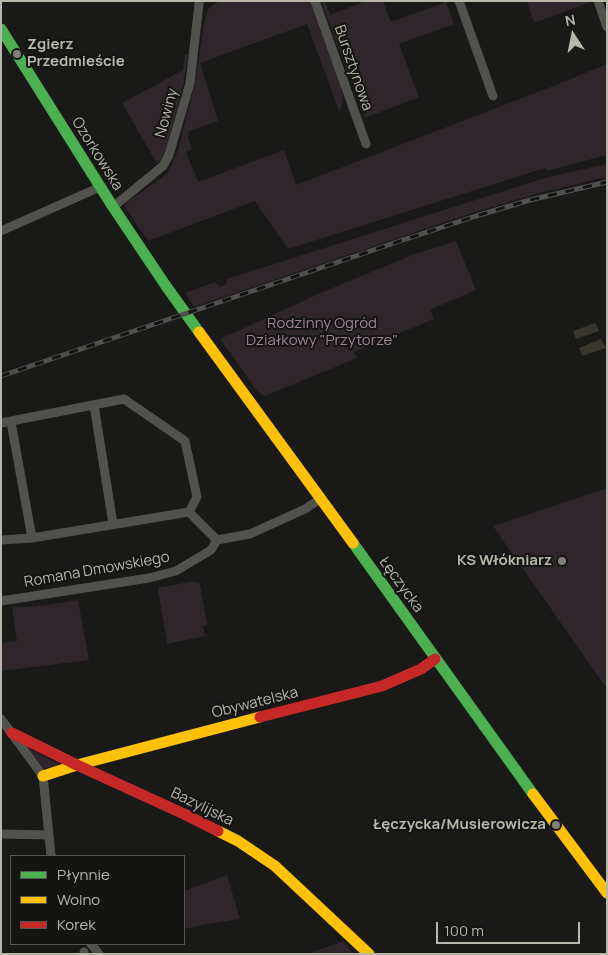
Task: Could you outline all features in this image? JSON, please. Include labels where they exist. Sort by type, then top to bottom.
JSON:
[{"type":"main road","name":"Ozorkowska","points":[[1,29],[100,187],[171,294]]},
{"type":"main road","name":"Łęczycka","points":[[171,294],[526,786],[547,811],[607,893]]},
{"type":"main road","name":"Obywatelska","points":[[43,776],[77,765],[382,686],[421,668],[435,658]]},
{"type":"main road","name":"Bazylijska","points":[[12,733],[238,841],[288,877],[368,954]]},
{"type":"street","name":"Bursztynowa","points":[[315,1],[366,144]]},
{"type":"street","points":[[459,1],[493,96]]},
{"type":"street","points":[[598,1],[607,27]]},
{"type":"street","name":"Nowiny","points":[[113,207],[162,166],[169,155],[190,83],[202,2]]},
{"type":"street","points":[[1,231],[100,187]]},
{"type":"street","points":[[1,424],[124,399],[185,441],[197,497],[189,512]]},
{"type":"street","points":[[94,406],[113,524]]},
{"type":"street","points":[[11,422],[32,538]]},
{"type":"street","points":[[189,512],[217,540],[250,534],[305,509],[320,499]]},
{"type":"street","points":[[1,540],[32,538],[189,512]]},
{"type":"street","name":"Romana Dmowskiego","points":[[1,601],[149,578],[176,571],[210,550],[217,540]]},
{"type":"street","name":"Bazylijska","points":[[1,719],[12,733]]},
{"type":"street","points":[[12,733],[43,776],[51,855]]},
{"type":"street","points":[[1,834],[49,836]]},
{"type":"green space","points":[[222,1],[311,1],[340,81],[343,100],[340,113],[307,24],[200,63],[218,121],[189,131],[188,138],[192,149],[186,152],[198,182],[284,150],[296,185],[607,64],[607,155],[547,171],[545,168],[288,249],[255,201],[148,241],[124,206],[167,174],[174,160],[195,83],[206,13],[214,4]]},
{"type":"green space","points":[[321,1],[325,1],[330,15],[366,1],[383,1],[391,22],[446,2],[454,24],[399,44],[419,97],[365,118]]},
{"type":"green space","points":[[527,1],[587,1],[588,3],[534,23]]},
{"type":"green space","points":[[185,54],[188,55],[184,83],[165,153],[157,164],[122,103],[183,70]]},
{"type":"green space","points":[[607,164],[607,177],[539,193],[472,213],[194,307],[185,293],[215,282],[220,287],[227,284],[227,279],[548,177]]},
{"type":"green space","name":"Rodzinny Ogród Działkowy \"Przytorze\"","points":[[456,241],[476,290],[430,310],[434,319],[354,352],[357,358],[265,396],[257,391],[220,339],[325,291],[415,254]]},
{"type":"green space","name":"KS Włókniarz","points":[[607,488],[607,689],[493,526]]},
{"type":"green space","points":[[194,581],[200,584],[207,625],[203,626],[205,636],[167,644],[158,588]]},
{"type":"green space","points":[[78,600],[89,660],[1,671],[1,643],[17,641],[12,607],[41,606]]},
{"type":"green space","points":[[29,749],[62,766],[44,768]]},
{"type":"green space","points":[[227,875],[240,919],[185,929],[185,891]]},
{"type":"green space","points":[[343,941],[354,954],[307,954]]},
{"type":"shaded area","points":[[595,323],[599,331],[576,339],[573,331]]},
{"type":"shaded area","points":[[601,339],[606,348],[582,356],[579,348]]},
{"type":"railway","points":[[1,376],[476,216],[530,200],[607,182]]},
{"type":"traffic: fast","points":[[1,29],[113,207],[199,332]]},
{"type":"traffic: fast","points":[[353,543],[533,794]]},
{"type":"traffic: slow","points":[[199,332],[353,543]]},
{"type":"traffic: slow","points":[[43,776],[77,765],[260,717]]},
{"type":"traffic: slow","points":[[533,794],[607,893]]},
{"type":"traffic: slow","points":[[218,831],[238,841],[275,866],[369,954]]},
{"type":"traffic: jam","points":[[260,717],[382,686],[421,669],[435,659]]},
{"type":"traffic: jam","points":[[12,733],[218,831]]},
{"type":"place","name":"Zgierz Przedmieście","points":[[17,54]]},
{"type":"place","name":"KS Włókniarz","points":[[562,561]]},
{"type":"place","name":"Łęczycka/Musierowicza","points":[[556,825]]}]
